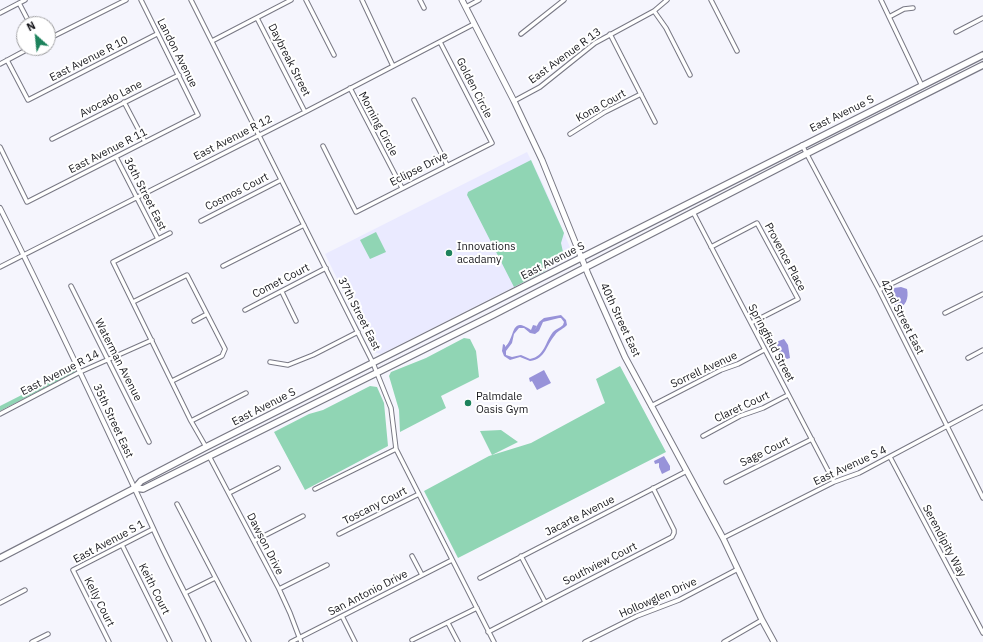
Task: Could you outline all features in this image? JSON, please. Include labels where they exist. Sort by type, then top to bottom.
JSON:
[{"type":"main road","name":"40th Street East","points":[[462,0],[514,101],[542,160],[618,343],[723,538],[774,642]]},
{"type":"main road","name":"East Avenue S","points":[[0,558],[135,488],[141,481],[206,447],[983,54]]},
{"type":"main road","name":"East Avenue S","points":[[135,488],[143,489],[586,267],[983,65]]},
{"type":"street","points":[[0,12],[25,0]]},
{"type":"street","points":[[56,35],[126,0]]},
{"type":"street","name":"Landon Avenue","points":[[141,0],[198,115]]},
{"type":"street","name":"37th Street East","points":[[191,0],[374,363],[391,408],[396,449],[494,642]]},
{"type":"street","points":[[212,41],[291,0]]},
{"type":"street","points":[[306,0],[334,55]]},
{"type":"street","points":[[362,0],[393,66]]},
{"type":"street","points":[[420,0],[424,8]]},
{"type":"street","points":[[466,7],[479,0]]},
{"type":"street","points":[[521,34],[564,0]]},
{"type":"street","name":"East Avenue R 13","points":[[514,101],[540,87],[595,43],[654,11],[667,0]]},
{"type":"street","points":[[711,0],[737,51]]},
{"type":"street","points":[[881,0],[922,86]]},
{"type":"street","points":[[19,3],[26,16]]},
{"type":"street","points":[[889,17],[904,9],[913,8]]},
{"type":"street","points":[[654,11],[666,28],[690,75]]},
{"type":"street","name":"Daybreak Street","points":[[257,18],[305,112]]},
{"type":"street","points":[[956,32],[983,18]]},
{"type":"street","name":"East Avenue R 12","points":[[0,267],[305,112],[474,24]]},
{"type":"street","name":"East Avenue R 10","points":[[7,60],[28,100],[157,34]]},
{"type":"street","points":[[610,34],[655,122]]},
{"type":"street","name":"Golden Circle","points":[[440,42],[492,143]]},
{"type":"street","points":[[0,64],[16,55]]},
{"type":"street","name":"Avocado Lane","points":[[52,139],[179,75]]},
{"type":"street","name":"Morning Circle","points":[[350,88],[402,188]]},
{"type":"street","name":"Kona Court","points":[[570,134],[605,112],[641,94]]},
{"type":"street","points":[[414,100],[447,165]]},
{"type":"street","points":[[124,102],[145,142]]},
{"type":"street","name":"East Avenue R 11","points":[[0,147],[27,202],[198,115]]},
{"type":"street","name":"Eclipse Drive","points":[[323,146],[356,212],[492,143]]},
{"type":"street","name":"42nd Street East","points":[[802,145],[879,290],[983,498]]},
{"type":"street","name":"36th Street East","points":[[116,157],[158,239]]},
{"type":"street","name":"Cosmos Court","points":[[201,221],[281,180]]},
{"type":"street","name":"35th Street East","points":[[0,208],[80,372],[153,529],[209,642]]},
{"type":"street","name":"Springfield Street","points":[[693,212],[834,482]]},
{"type":"street","name":"Provence Place","points":[[711,247],[757,223],[798,299],[751,323]]},
{"type":"street","points":[[223,266],[304,225]]},
{"type":"street","points":[[170,233],[113,262],[191,421],[206,447]]},
{"type":"street","points":[[879,290],[983,238]]},
{"type":"street","name":"Comet Court","points":[[245,310],[326,268]]},
{"type":"street","points":[[133,302],[187,276],[225,349],[222,356],[172,381]]},
{"type":"street","name":"Waterman Avenue","points":[[70,286],[149,442]]},
{"type":"street","points":[[282,292],[296,321]]},
{"type":"street","points":[[945,313],[983,294]]},
{"type":"street","points":[[194,320],[207,314]]},
{"type":"street","points":[[270,362],[288,365],[313,355],[358,332]]},
{"type":"street","name":"East Avenue R 14","points":[[0,414],[80,372],[152,340]]},
{"type":"street","name":"Sorrell Avenue","points":[[651,406],[764,350]]},
{"type":"street","points":[[968,358],[983,350]]},
{"type":"street","points":[[191,421],[246,393]]},
{"type":"street","name":"Claret Court","points":[[703,436],[740,416],[763,408],[788,396]]},
{"type":"street","name":"East Avenue S 4","points":[[723,538],[834,482],[859,473],[983,407]]},
{"type":"street","name":"Sage Court","points":[[726,482],[812,439]]},
{"type":"street","points":[[316,489],[396,449]]},
{"type":"street","name":"Dawson Drive","points":[[209,456],[279,589],[301,642]]},
{"type":"street","name":"Serendipity Way","points":[[890,457],[983,633]]},
{"type":"street","points":[[229,493],[278,468]]},
{"type":"street","name":"Jacarte Avenue","points":[[480,578],[687,471]]},
{"type":"street","name":"Southview Court","points":[[488,632],[672,537],[674,530],[653,488]]},
{"type":"street","name":"Toscany Court","points":[[339,534],[419,494]]},
{"type":"street","points":[[177,504],[248,642]]},
{"type":"street","points":[[254,541],[303,516]]},
{"type":"street","name":"East Avenue S 1","points":[[73,570],[153,529]]},
{"type":"street","name":"Keith Court","points":[[122,545],[170,642]]},
{"type":"street","points":[[412,556],[422,575]]},
{"type":"street","points":[[522,556],[545,602]]},
{"type":"street","name":"San Antonio Drive","points":[[291,642],[452,560]]},
{"type":"street","points":[[279,589],[327,564]]},
{"type":"street","name":"Hollowglen Drive","points":[[586,642],[637,616],[679,600],[738,569]]},
{"type":"street","name":"Kelly Court","points":[[73,570],[109,642]]},
{"type":"street","points":[[185,593],[215,578]]},
{"type":"street","points":[[0,603],[25,590]]},
{"type":"street","points":[[412,640],[477,608]]},
{"type":"street","points":[[342,616],[355,642]]},
{"type":"street","points":[[724,642],[762,620]]},
{"type":"street","points":[[448,622],[458,642]]},
{"type":"street","points":[[32,642],[48,634]]},
{"type":"street","points":[[733,637],[735,642]]},
{"type":"shaded area","name":"Innovations acadamy","points":[[527,152],[543,184],[572,252],[569,259],[381,354],[373,352],[325,254]]},
{"type":"shaded area","points":[[901,287],[907,289],[908,296],[906,302],[896,309],[888,293],[894,288]]},
{"type":"shaded area","points":[[561,315],[566,320],[567,325],[556,333],[543,355],[535,360],[530,361],[520,357],[510,360],[504,356],[502,351],[503,344],[505,347],[516,326],[524,326],[531,330],[533,325],[537,326],[544,318]],"holes":[[[561,318],[564,322],[563,325],[553,332],[539,355],[530,359],[521,355],[512,357],[506,355],[506,351],[512,343],[514,334],[519,328],[524,328],[530,333],[535,334],[539,331],[543,322]]]},
{"type":"shaded area","points":[[784,339],[788,345],[790,358],[787,359],[782,357],[776,342]]},
{"type":"shaded area","points":[[544,370],[551,383],[537,390],[532,381],[530,382],[529,378]]},
{"type":"shaded area","points":[[664,456],[670,466],[670,470],[662,474],[659,463],[655,464],[654,461]]},
{"type":"green space","points":[[531,160],[564,233],[561,243],[563,252],[560,256],[551,261],[547,270],[514,287],[467,195],[468,192]]},
{"type":"green space","points":[[376,232],[386,252],[370,259],[360,240]]},
{"type":"green space","points":[[464,338],[470,339],[476,351],[479,377],[441,396],[446,408],[400,432],[399,410],[389,376],[391,372],[426,358]]},
{"type":"green space","points":[[620,366],[666,452],[458,558],[424,491],[489,456],[531,443],[605,403],[596,379]]},
{"type":"green space","points":[[75,368],[77,371],[0,411],[0,406]]},
{"type":"green space","points":[[370,386],[377,387],[384,403],[388,446],[305,490],[274,432],[309,414],[323,410]]},
{"type":"green space","points":[[501,430],[518,442],[492,455],[480,431]]},
{"type":"place","name":"Innovations acadamy","points":[[449,253]]},
{"type":"place","name":"Palmdale Oasis Gym","points":[[468,403]]}]
